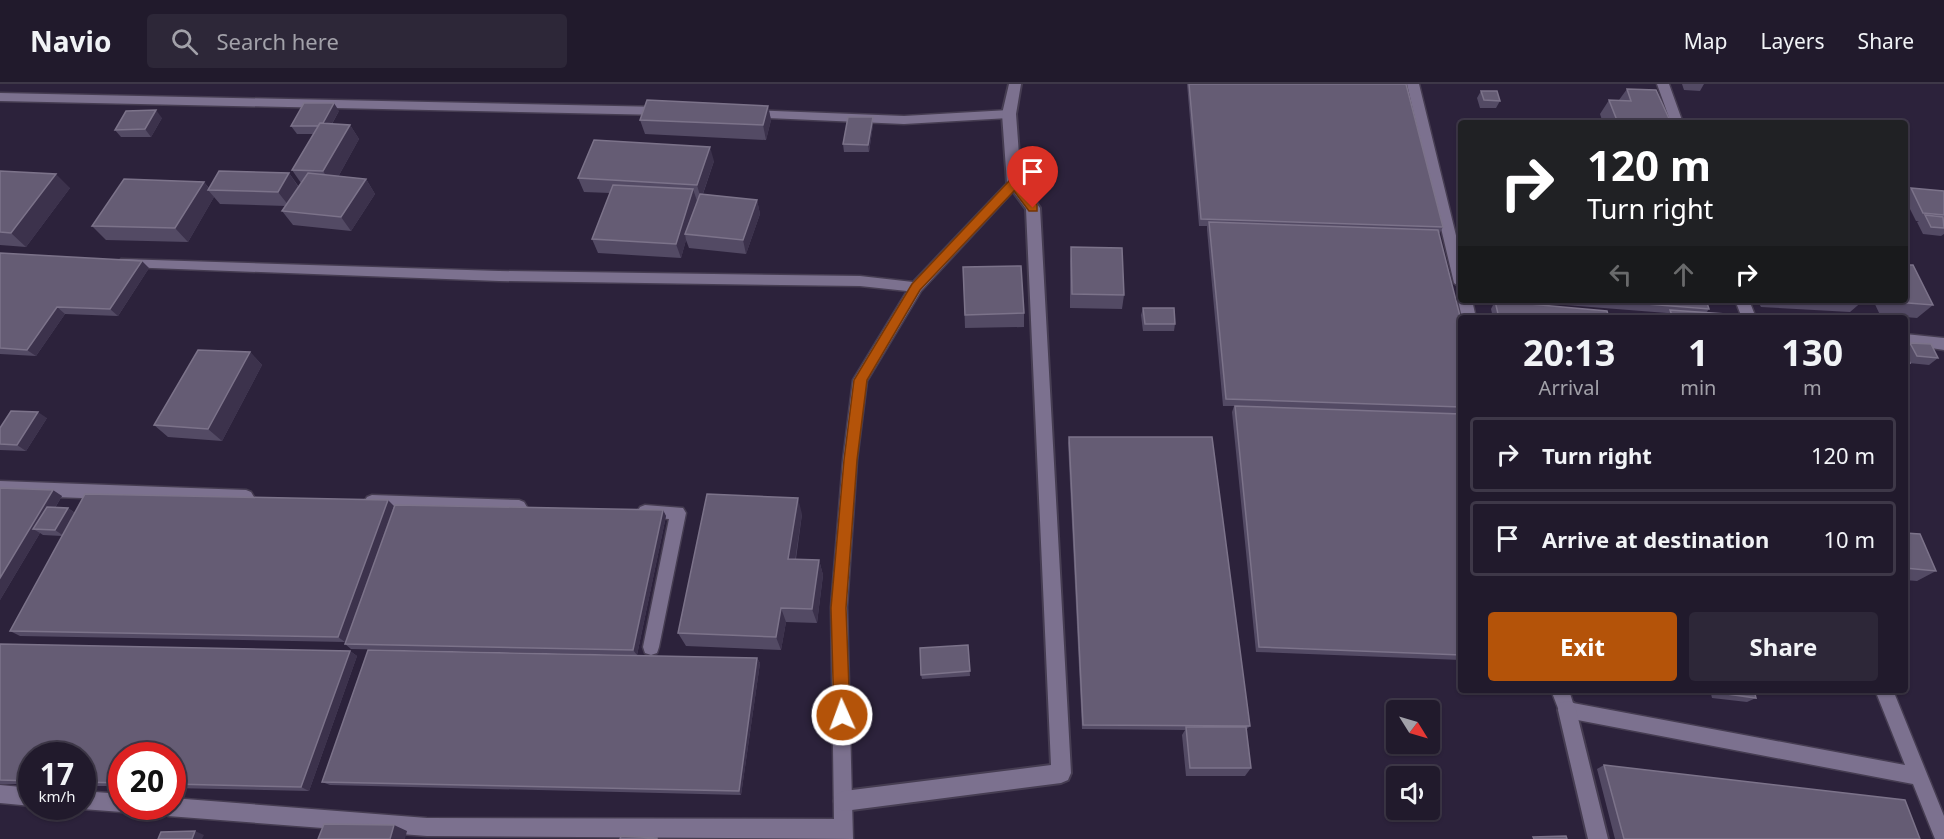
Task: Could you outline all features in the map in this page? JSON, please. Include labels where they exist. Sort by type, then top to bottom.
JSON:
[{"type":"street","points":[[844,801],[1061,773],[1033,208],[1014,183],[1009,114],[1015,84]]},
{"type":"street","points":[[1567,710],[1598,839]]},
{"type":"lane","points":[[1413,84],[1458,271]]},
{"type":"lane","points":[[1663,84],[1676,120]]},
{"type":"lane","points":[[0,98],[224,100],[671,111]]},
{"type":"lane","points":[[741,114],[904,120],[1009,114]]},
{"type":"lane","points":[[186,808],[427,827],[844,833],[839,608],[850,460],[860,380],[916,287],[1014,183]]},
{"type":"lane","points":[[115,261],[488,276],[860,281],[916,287]]},
{"type":"lane","points":[[1908,339],[1944,344]]},
{"type":"lane","points":[[0,488],[262,498]]},
{"type":"lane","points":[[357,501],[536,508]]},
{"type":"lane","points":[[631,512],[678,513],[651,647]]},
{"type":"lane","points":[[1561,693],[1567,710],[1919,776]]},
{"type":"lane","points":[[1885,693],[1944,839]]},
{"type":"lane","points":[[0,794],[18,795]]},
{"type":"building","points":[[1189,84],[1406,84],[1443,227],[1201,219]]},
{"type":"building","points":[[1627,89],[1656,90],[1670,120],[1617,120],[1609,100],[1631,101]]},
{"type":"building","points":[[1481,91],[1497,91],[1500,101],[1484,100]]},
{"type":"building","points":[[647,100],[768,106],[763,125],[640,120]]},
{"type":"building","points":[[304,103],[334,103],[323,123],[318,126],[291,126]]},
{"type":"building","points":[[156,110],[145,129],[115,130],[126,111]]},
{"type":"building","points":[[848,117],[873,117],[868,145],[843,144]]},
{"type":"building","points":[[320,123],[350,125],[323,171],[292,170]]},
{"type":"building","points":[[594,140],[710,147],[697,185],[578,178]]},
{"type":"building","points":[[0,171],[56,174],[11,233],[0,232]]},
{"type":"building","points":[[219,171],[289,173],[278,192],[208,190]]},
{"type":"building","points":[[308,173],[366,179],[341,217],[282,211]]},
{"type":"building","points":[[124,179],[204,182],[175,228],[92,226]]},
{"type":"building","points":[[613,185],[693,189],[676,244],[592,239]]},
{"type":"building","points":[[1911,188],[1944,191],[1944,215],[1923,213]]},
{"type":"building","points":[[700,194],[757,200],[743,240],[685,234]]},
{"type":"building","points":[[1925,215],[1943,217],[1944,228],[1931,227]]},
{"type":"building","points":[[1209,222],[1438,230],[1460,315],[1458,407],[1226,399]]},
{"type":"building","points":[[1071,247],[1122,248],[1124,295],[1072,294]]},
{"type":"building","points":[[0,253],[142,261],[110,309],[57,307],[27,350],[0,348]]},
{"type":"building","points":[[1908,265],[1913,265],[1933,305],[1908,303]]},
{"type":"building","points":[[1021,266],[1024,313],[965,315],[963,267]]},
{"type":"building","points":[[1495,303],[1607,311],[1608,315],[1498,315]]},
{"type":"building","points":[[1633,303],[1707,303],[1709,309]]},
{"type":"building","points":[[1143,308],[1174,308],[1175,324],[1145,324]]},
{"type":"building","points":[[1670,310],[1726,315],[1672,315]]},
{"type":"building","points":[[1910,343],[1931,344],[1938,358],[1917,356]]},
{"type":"building","points":[[198,350],[250,352],[208,429],[154,425]]},
{"type":"building","points":[[1235,406],[1458,414],[1458,655],[1259,647]]},
{"type":"building","points":[[11,411],[38,412],[17,445],[0,444],[0,428]]},
{"type":"building","points":[[1069,437],[1212,437],[1250,726],[1083,725]]},
{"type":"building","points":[[0,488],[53,490],[0,578]]},
{"type":"building","points":[[85,494],[388,500],[338,637],[10,631]]},
{"type":"building","points":[[707,494],[798,498],[788,559],[819,560],[812,609],[781,608],[776,637],[678,633]]},
{"type":"building","points":[[395,505],[663,510],[633,650],[345,644]]},
{"type":"building","points":[[47,507],[68,508],[55,530],[33,529]]},
{"type":"building","points":[[1908,533],[1920,534],[1936,571],[1908,568]]},
{"type":"building","points":[[0,644],[350,651],[301,787],[186,784],[186,742],[108,742],[108,783],[96,782],[96,742],[18,742],[18,781],[0,780]]},
{"type":"building","points":[[968,645],[970,671],[921,675],[920,648]]},
{"type":"building","points":[[368,650],[757,658],[739,791],[322,782]]},
{"type":"building","points":[[1720,693],[1755,693],[1756,698]]},
{"type":"building","points":[[1186,727],[1246,727],[1251,768],[1190,768]]},
{"type":"building","points":[[1604,765],[1905,800],[1920,839],[1624,839]]},
{"type":"building","points":[[324,824],[394,825],[390,839],[318,839]]},
{"type":"building","points":[[195,831],[192,839],[158,839],[161,832]]},
{"type":"building","points":[[621,836],[657,838],[657,839],[620,839]]},
{"type":"building","points":[[1566,836],[1567,839],[1534,839],[1533,837]]},
{"type":"route","points":[[842,715],[839,608],[850,460],[860,380],[916,287],[1014,183],[1033,208]]}]
